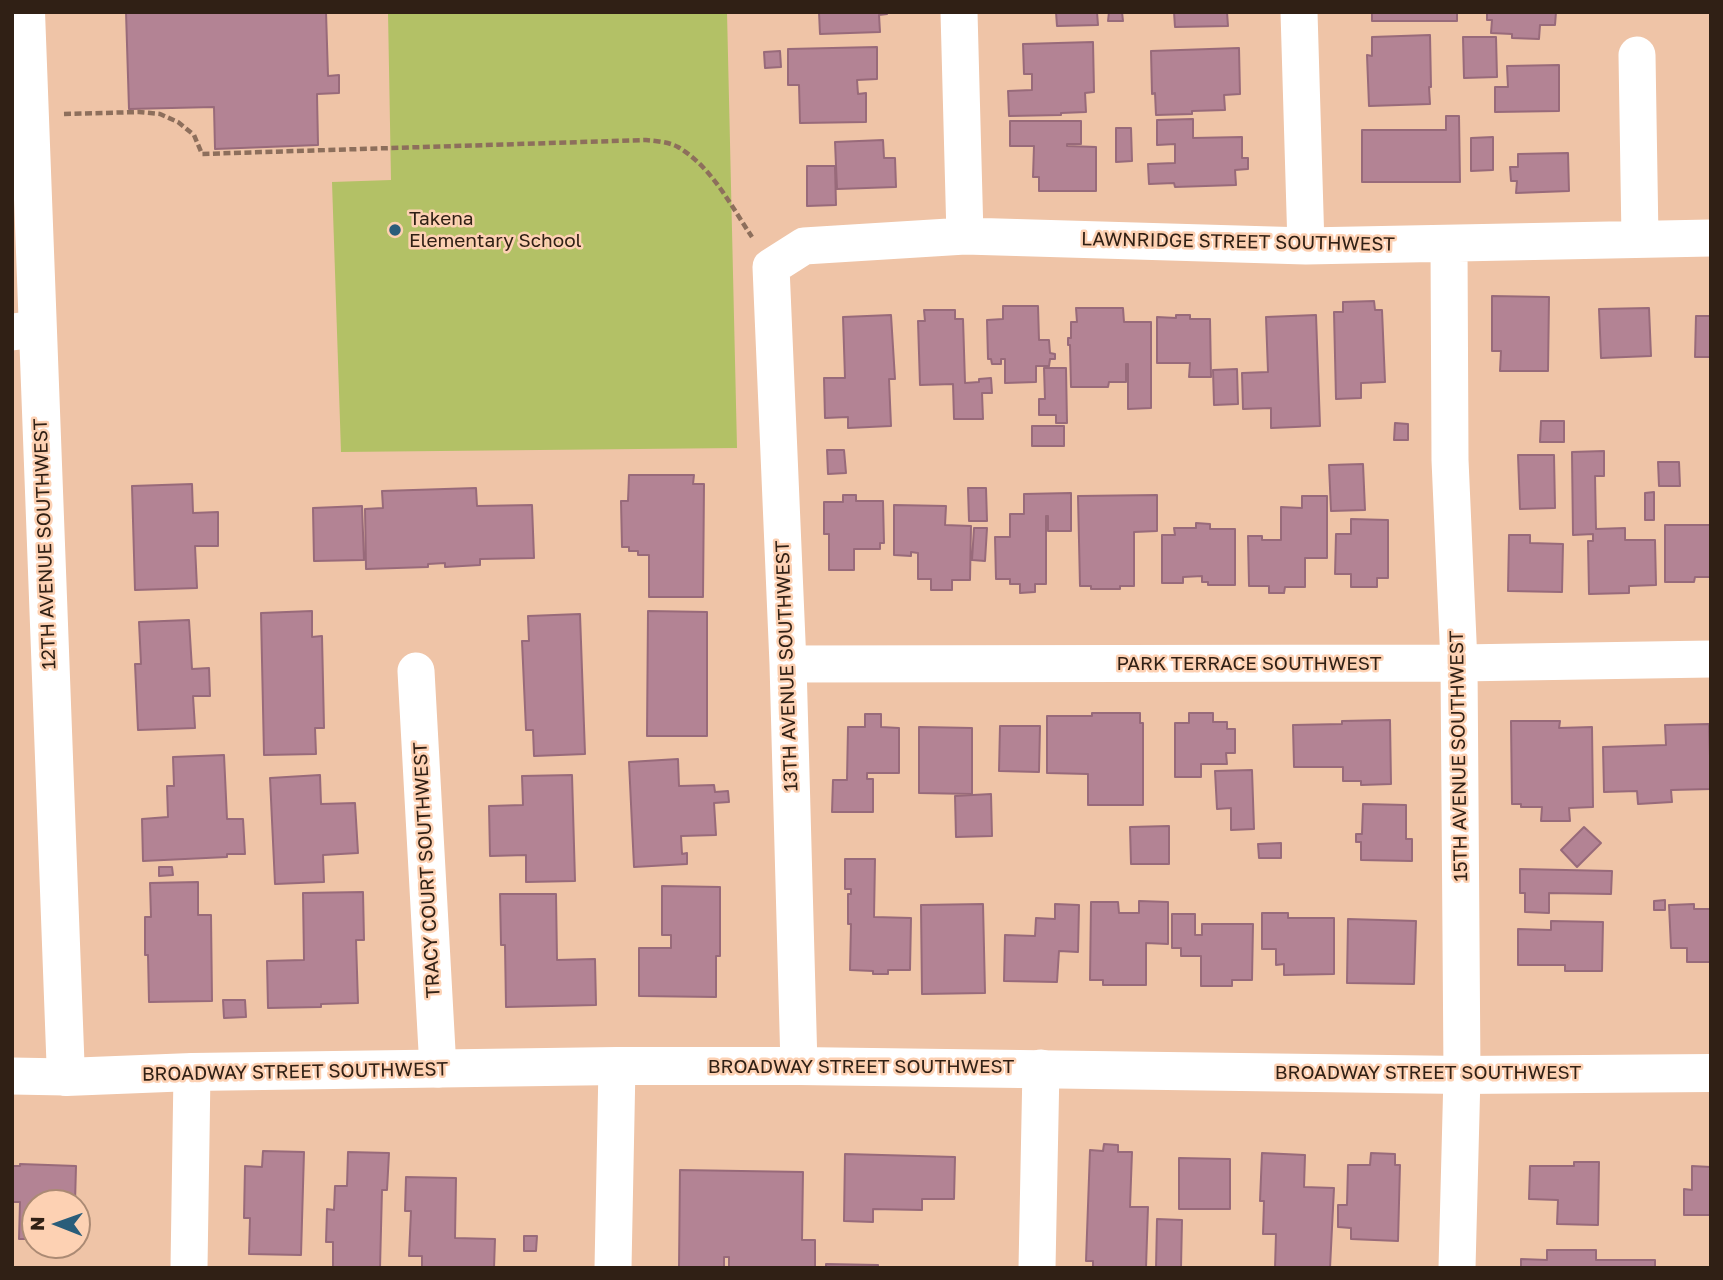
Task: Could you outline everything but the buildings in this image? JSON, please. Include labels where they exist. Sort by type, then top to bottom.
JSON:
[{"type":"street","name":"12TH AVENUE SOUTHWEST","points":[[26,12],[29,115],[24,330],[65,1077]]},
{"type":"street","points":[[959,12],[965,236]]},
{"type":"street","points":[[1299,12],[1306,247]]},
{"type":"street","points":[[1637,55],[1640,239]]},
{"type":"street","name":"LAWNRIDGE STREET SOUTHWEST","points":[[771,267],[804,246],[965,236],[1306,247],[1711,238]]},
{"type":"street","name":"15TH AVENUE SOUTHWEST","points":[[1449,244],[1450,460],[1459,663],[1462,1074],[1457,1268]]},
{"type":"street","name":"13TH AVENUE SOUTHWEST","points":[[771,267],[788,664],[799,1066]]},
{"type":"street","name":"PARK TERRACE SOUTHWEST","points":[[788,664],[1459,663],[1711,659]]},
{"type":"street","name":"TRACY COURT SOUTHWEST","points":[[416,671],[438,1069]]},
{"type":"street","points":[[613,1268],[617,1066]]},
{"type":"street","name":"BROADWAY STREET SOUTHWEST","points":[[12,1076],[617,1066],[1462,1074],[1711,1073]]},
{"type":"street","points":[[1037,1268],[1041,1068]]},
{"type":"street","points":[[189,1268],[192,1072]]},
{"type":"path","points":[[29,115],[139,112],[160,114],[178,122],[194,135],[202,154],[659,141],[677,146],[709,173],[771,267]]},
{"type":"green space","points":[[388,12],[727,12],[737,448],[341,452],[332,182],[391,180]]},
{"type":"place","name":"Takena Elementary School","points":[[395,230]]}]
